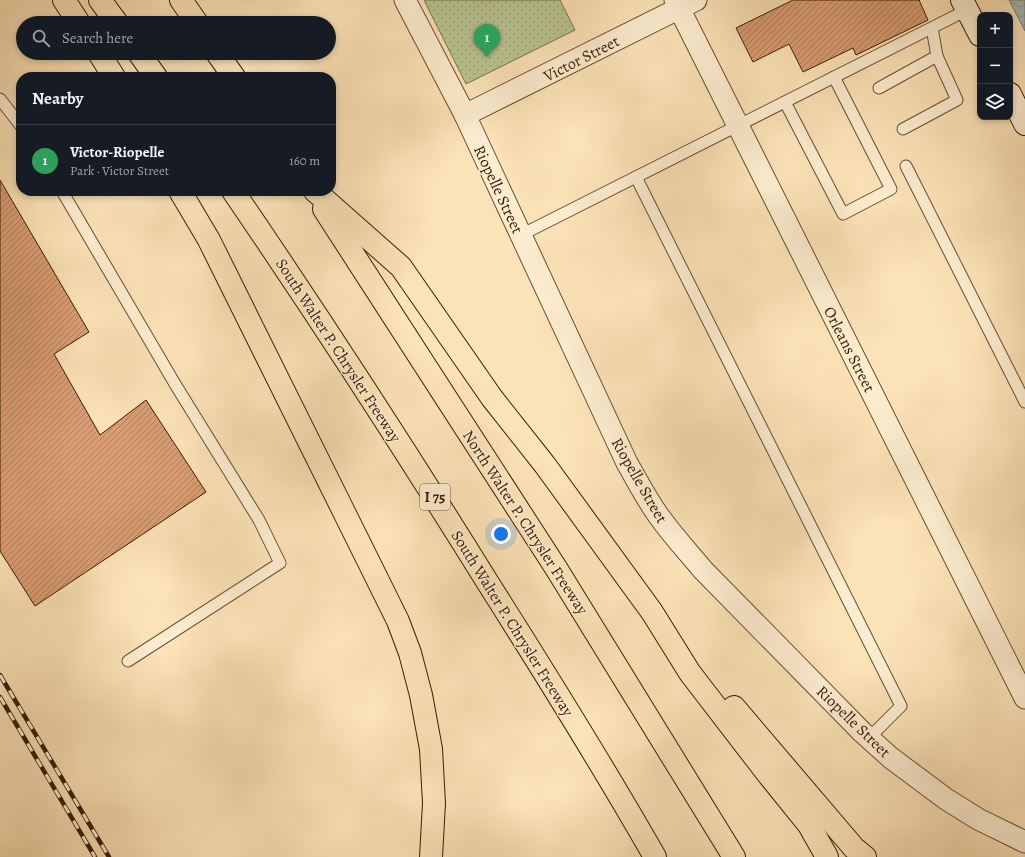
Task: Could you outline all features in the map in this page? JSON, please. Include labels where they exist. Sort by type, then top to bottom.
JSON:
[{"type":"highway","points":[[64,0],[74,16]]},
{"type":"highway","points":[[100,0],[112,16]]},
{"type":"highway","points":[[181,0],[192,16]]},
{"type":"highway","points":[[103,60],[111,72]]},
{"type":"highway","points":[[145,60],[153,72]]},
{"type":"highway","points":[[223,60],[231,72]]},
{"type":"highway","points":[[183,196],[209,240],[398,621],[422,695],[431,749],[434,803],[431,857]]},
{"type":"highway","name":"South Walter P. Chrysler Freeway","points":[[236,196],[424,481],[628,809],[655,857]]},
{"type":"highway","name":"North Walter P. Chrysler Freeway","points":[[317,196],[556,568],[732,855]]},
{"type":"highway","points":[[320,196],[401,267],[492,398],[545,465],[652,612],[690,673],[766,774],[809,825],[827,857]]},
{"type":"highway","points":[[652,612],[698,663],[854,848],[865,857]]},
{"type":"street","name":"Riopelle Street","points":[[407,1],[465,115],[627,463],[660,518],[703,570],[869,738],[891,758],[946,799],[978,819],[1025,842]]},
{"type":"street","name":"Victor Street","points":[[465,115],[684,3]]},
{"type":"street","name":"Orleans Street","points":[[684,3],[738,126],[1025,698]]},
{"type":"street","points":[[965,5],[977,29]]},
{"type":"street","points":[[1013,100],[1025,124]]},
{"type":"lane","points":[[521,235],[932,28],[965,5]]},
{"type":"lane","points":[[903,129],[957,100],[937,56],[932,28]]},
{"type":"lane","points":[[879,88],[937,56]]},
{"type":"lane","points":[[785,102],[843,214],[891,189],[834,77]]},
{"type":"lane","points":[[0,99],[16,120]]},
{"type":"lane","points":[[906,166],[1025,402]]},
{"type":"lane","points":[[636,177],[901,706],[869,738]]},
{"type":"lane","points":[[65,196],[176,384],[259,520],[280,563],[128,661]]},
{"type":"green space","points":[[424,0],[560,0],[575,30],[466,84]]},
{"type":"water","points":[[1009,0],[1025,0],[1025,31]]},
{"type":"building","points":[[793,0],[919,0],[928,20],[856,55],[853,48],[803,72],[789,44],[753,62],[736,28]]},
{"type":"building","points":[[0,180],[89,332],[54,354],[100,435],[146,400],[206,492],[35,606],[0,551]]},
{"type":"railway","points":[[0,675],[109,857]]},
{"type":"railway","points":[[0,697],[95,857]]},
{"type":"place","name":"Victor-Riopelle","points":[[487,57]]}]
